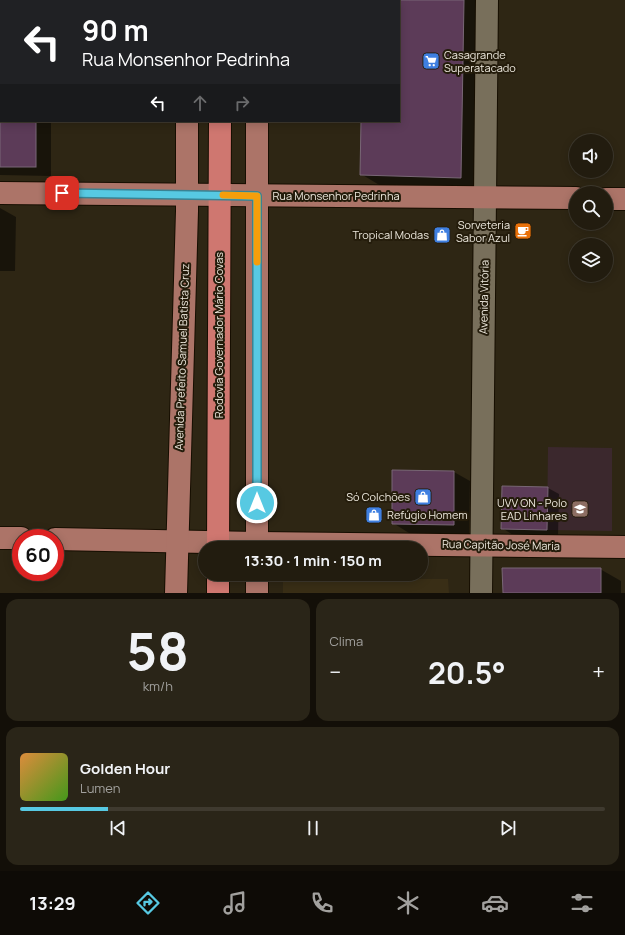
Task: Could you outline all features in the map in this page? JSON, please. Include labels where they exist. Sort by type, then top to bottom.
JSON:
[{"type":"highway","name":"Rodovia Governador Mário Covas","points":[[218,541],[220,122]]},
{"type":"highway","points":[[218,581],[218,593]]},
{"type":"main road","name":"Avenida Prefeito Samuel Batista Cruz","points":[[176,593],[187,194],[187,122]]},
{"type":"main road","points":[[257,122],[257,541]]},
{"type":"main road","name":"Rua Monsenhor Pedrinha","points":[[0,193],[569,198]]},
{"type":"main road","points":[[613,199],[625,199]]},
{"type":"main road","points":[[0,538],[12,538]]},
{"type":"main road","points":[[64,539],[177,542]]},
{"type":"main road","name":"Rua Capitão José Maria","points":[[177,542],[198,544]]},
{"type":"main road","name":"Rua Capitão José Maria","points":[[428,545],[625,547]]},
{"type":"main road","points":[[257,581],[257,593]]},
{"type":"street","name":"Avenida Vitória","points":[[480,593],[487,0]]},
{"type":"shaded area","name":"UVV ON - Polo EAD Linhares","points":[[548,447],[612,448],[612,531],[547,530]]},
{"type":"shaded area","points":[[428,579],[448,579],[449,593],[283,593],[283,581],[428,581]]},
{"type":"building","name":"Casagrande Superatacado","points":[[400,0],[464,0],[461,178],[360,175],[361,122],[400,122]]},
{"type":"building","points":[[0,122],[36,122],[36,167],[0,167]]},
{"type":"building","name":"Só Colchões","points":[[392,470],[454,471],[454,525],[392,524]]},
{"type":"building","points":[[502,486],[548,487],[547,530],[501,529]]},
{"type":"building","points":[[502,568],[601,568],[601,593],[503,593]]},
{"type":"slow traffic","points":[[223,195],[257,196],[257,262]]},
{"type":"place","name":"Casagrande Superatacado","points":[[431,61]]},
{"type":"place","name":"Sorveteria Sabor Azul","points":[[523,231]]},
{"type":"place","name":"Tropical Modas","points":[[442,235]]},
{"type":"place","name":"Só Colchões","points":[[423,497]]},
{"type":"place","name":"UVV ON - Polo EAD Linhares","points":[[580,509]]},
{"type":"place","name":"Refúgio Homem","points":[[374,515]]},
{"type":"route","points":[[62,193],[257,196],[257,503]]}]
